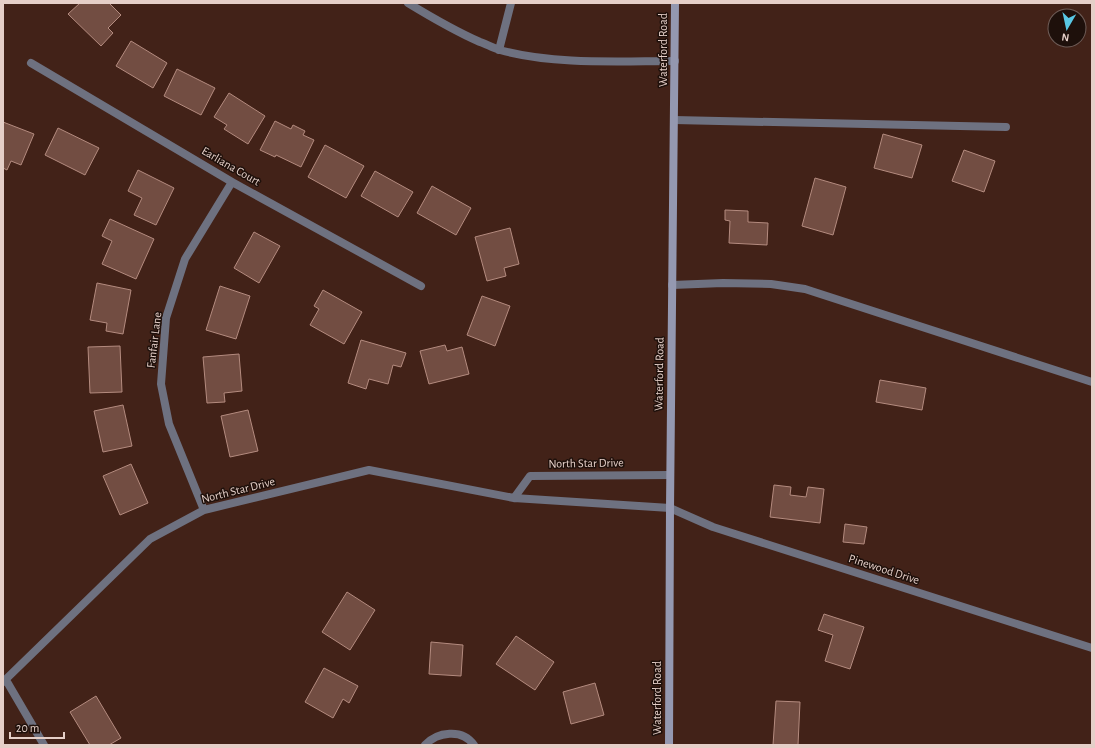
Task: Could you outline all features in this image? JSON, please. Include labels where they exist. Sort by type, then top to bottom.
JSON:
[{"type":"main road","name":"Waterford Road","points":[[669,745],[675,3]]},
{"type":"street","points":[[408,3],[455,29],[499,50],[541,57],[588,61],[675,61]]},
{"type":"street","points":[[499,50],[511,3]]},
{"type":"street","name":"Earliana Court","points":[[31,63],[232,182],[421,286]]},
{"type":"street","points":[[674,120],[1006,127]]},
{"type":"street","name":"Fanfair Lane","points":[[204,510],[169,424],[161,384],[166,318],[185,259],[232,182]]},
{"type":"street","points":[[672,285],[724,283],[771,284],[805,289],[1092,382]]},
{"type":"street","name":"North Star Drive","points":[[4,681],[150,539],[204,510],[369,470],[514,498],[670,508]]},
{"type":"street","name":"North Star Drive","points":[[514,498],[530,476],[670,474]]},
{"type":"street","name":"Pinewood Drive","points":[[670,508],[713,527],[1092,648]]},
{"type":"street","points":[[4,681],[44,745]]},
{"type":"street","points":[[424,745],[436,736],[446,733],[459,734],[472,742],[474,745]]},
{"type":"building","points":[[80,3],[109,3],[121,15],[108,28],[113,33],[101,46],[68,14]]},
{"type":"building","points":[[131,41],[167,63],[153,88],[116,66]]},
{"type":"building","points":[[177,69],[215,88],[201,115],[164,96]]},
{"type":"building","points":[[229,93],[265,116],[248,144],[224,129],[227,125],[214,117]]},
{"type":"building","points":[[275,121],[291,129],[293,125],[305,131],[303,135],[314,140],[301,167],[276,155],[275,157],[260,150]]},
{"type":"building","points":[[3,122],[34,134],[21,165],[11,161],[7,170],[3,168]]},
{"type":"building","points":[[58,128],[99,148],[85,175],[45,155]]},
{"type":"building","points":[[883,134],[922,145],[912,178],[874,168]]},
{"type":"building","points":[[325,145],[364,166],[346,198],[308,177]]},
{"type":"building","points":[[964,150],[995,161],[984,192],[952,181]]},
{"type":"building","points":[[138,170],[174,188],[156,225],[134,215],[142,198],[128,191]]},
{"type":"building","points":[[375,171],[413,192],[398,217],[361,196]]},
{"type":"building","points":[[815,178],[846,187],[833,235],[802,226]]},
{"type":"building","points":[[432,186],[471,208],[456,235],[417,213]]},
{"type":"building","points":[[725,210],[748,211],[748,222],[768,223],[767,245],[729,243],[730,221],[725,220]]},
{"type":"building","points":[[110,219],[154,239],[136,279],[102,264],[112,241],[102,236]]},
{"type":"building","points":[[510,228],[519,264],[504,268],[506,276],[487,281],[475,237]]},
{"type":"building","points":[[254,232],[280,246],[259,283],[234,268]]},
{"type":"building","points":[[97,283],[131,290],[123,334],[106,331],[107,323],[90,320]]},
{"type":"building","points":[[220,286],[250,296],[236,339],[206,330]]},
{"type":"building","points":[[323,290],[362,312],[344,344],[310,325],[319,309],[314,306]]},
{"type":"building","points":[[482,296],[510,306],[495,346],[467,335]]},
{"type":"building","points":[[361,340],[406,353],[401,367],[393,365],[388,384],[369,379],[366,389],[348,383]]},
{"type":"building","points":[[445,345],[447,351],[462,347],[469,374],[429,384],[420,351]]},
{"type":"building","points":[[120,346],[122,392],[90,393],[88,347]]},
{"type":"building","points":[[239,354],[242,391],[224,393],[225,402],[207,403],[203,357]]},
{"type":"building","points":[[880,380],[926,388],[922,410],[876,402]]},
{"type":"building","points":[[123,405],[132,446],[103,452],[94,411]]},
{"type":"building","points":[[248,410],[258,451],[230,457],[221,416]]},
{"type":"building","points":[[131,464],[148,503],[120,515],[103,476]]},
{"type":"building","points":[[774,485],[791,487],[790,495],[806,497],[808,487],[824,489],[820,523],[770,517]]},
{"type":"building","points":[[845,524],[867,527],[864,544],[843,542]]},
{"type":"building","points":[[347,592],[375,610],[350,650],[322,632]]},
{"type":"building","points":[[824,614],[864,627],[850,669],[825,661],[833,635],[818,630]]},
{"type":"building","points":[[516,636],[554,662],[535,690],[496,664]]},
{"type":"building","points":[[431,642],[463,645],[461,676],[429,674]]},
{"type":"building","points":[[324,668],[358,686],[349,703],[343,699],[333,718],[305,702]]},
{"type":"building","points":[[595,683],[604,715],[571,724],[563,692]]},
{"type":"building","points":[[96,696],[121,738],[109,745],[90,745],[70,712]]},
{"type":"building","points":[[776,701],[800,702],[798,745],[773,745]]}]
